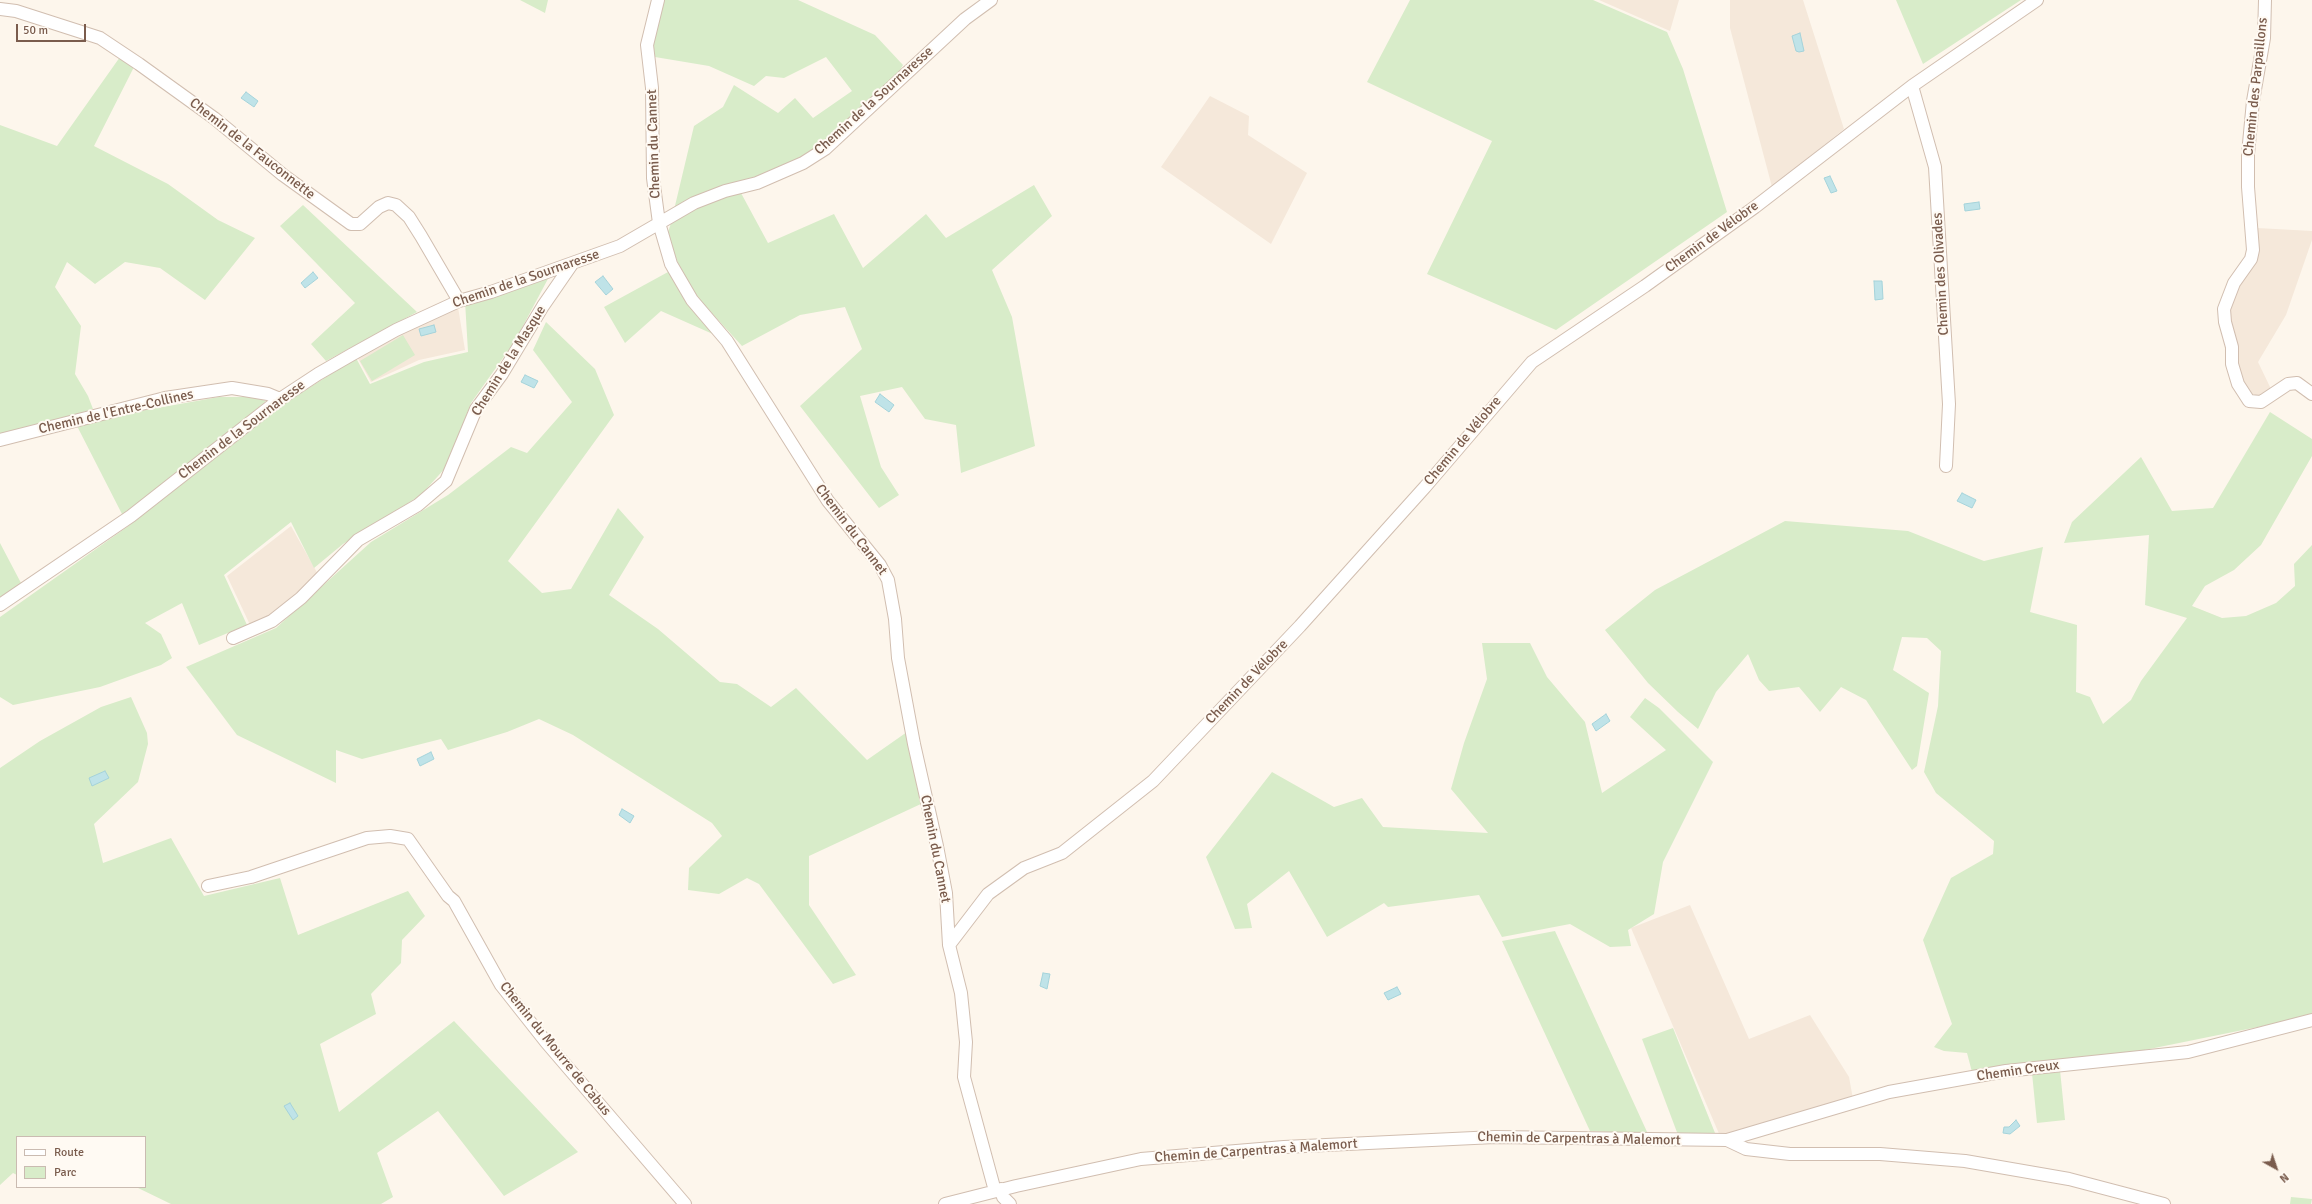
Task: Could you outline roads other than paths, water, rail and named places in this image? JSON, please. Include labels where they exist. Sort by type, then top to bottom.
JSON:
[{"type":"street","name":"Chemin du Cannet","points":[[658,0],[647,45],[652,88],[653,178],[659,223],[671,264],[692,300],[727,341],[828,501],[876,560],[888,580],[895,618],[898,658],[905,697],[946,893],[949,945],[962,1000],[966,1042],[964,1077],[998,1190],[1010,1204]]},
{"type":"street","name":"Chemin de la Sournaresse","points":[[0,605],[131,516],[280,399],[318,374],[396,330],[459,301],[491,292],[620,246],[694,203],[757,183],[803,163],[825,149],[965,19],[991,0]]},
{"type":"street","name":"Chemin de Vélobre","points":[[949,945],[988,894],[1024,868],[1062,853],[1153,781],[1300,626],[1425,487],[1532,362],[1645,286],[1756,207],[1912,86],[2036,0]]},
{"type":"street","name":"Chemin des Parpaillons","points":[[2265,0],[2264,38],[2252,108],[2248,154],[2248,187],[2253,250],[2250,259],[2234,283],[2224,309],[2225,322],[2232,346],[2232,364],[2238,384],[2249,401],[2261,402],[2288,384],[2297,383],[2312,394]]},
{"type":"street","name":"Chemin de la Fauconnette","points":[[0,9],[16,11],[100,38],[214,118],[282,176],[351,224],[360,224],[379,207],[388,203],[396,205],[409,217],[459,301]]},
{"type":"street","name":"Chemin des Olivades","points":[[1912,86],[1935,167],[1949,404],[1946,466]]},
{"type":"street","name":"Chemin de la Masque","points":[[233,638],[272,621],[301,598],[358,540],[418,505],[446,481],[476,409],[502,374],[543,306],[572,264]]},
{"type":"street","name":"Chemin de l'Entre-Collines","points":[[0,440],[180,396],[232,388],[268,394],[280,399]]},
{"type":"street","name":"Chemin du Mourre de Cabus","points":[[208,886],[251,877],[367,838],[390,836],[408,839],[448,896],[454,901],[505,989],[546,1042],[685,1204]]},
{"type":"street","name":"Chemin Creux","points":[[1727,1140],[1889,1092],[2006,1071],[2188,1052],[2312,1020]]},
{"type":"street","name":"Chemin de Carpentras à Malemort","points":[[945,1204],[998,1190],[1124,1162],[1240,1150],[1495,1137],[1727,1140],[1746,1149],[1790,1154],[1880,1154],[1965,1161],[2069,1179],[2164,1204]]},
{"type":"water","points":[[1800,33],[1804,51],[1799,52],[1796,51],[1792,36]]},
{"type":"water","points":[[246,92],[258,101],[254,107],[241,98]]},
{"type":"water","points":[[1830,176],[1837,191],[1831,193],[1824,178]]},
{"type":"water","points":[[1979,202],[1980,209],[1965,211],[1964,204]]},
{"type":"water","points":[[313,272],[318,278],[305,288],[301,283]]},
{"type":"water","points":[[603,276],[613,289],[606,295],[595,282]]},
{"type":"water","points":[[1874,281],[1882,281],[1883,299],[1875,300]]},
{"type":"water","points":[[434,325],[436,332],[421,336],[419,329]]},
{"type":"water","points":[[525,375],[538,381],[534,388],[521,382]]},
{"type":"water","points":[[880,394],[894,405],[889,412],[875,402]]},
{"type":"water","points":[[1962,493],[1976,500],[1972,508],[1957,501]]},
{"type":"water","points":[[1606,714],[1610,721],[1596,731],[1592,724]]},
{"type":"water","points":[[431,752],[434,759],[420,766],[417,759]]},
{"type":"water","points":[[105,771],[109,778],[92,786],[89,778]]},
{"type":"water","points":[[622,809],[634,816],[630,823],[619,815]]},
{"type":"water","points":[[1043,973],[1050,974],[1047,989],[1040,986]]},
{"type":"water","points":[[1397,987],[1401,994],[1388,1000],[1384,993]]},
{"type":"water","points":[[290,1103],[298,1116],[293,1120],[284,1106]]},
{"type":"water","points":[[2016,1120],[2020,1126],[2010,1134],[2003,1133],[2004,1127],[2009,1127]]}]
